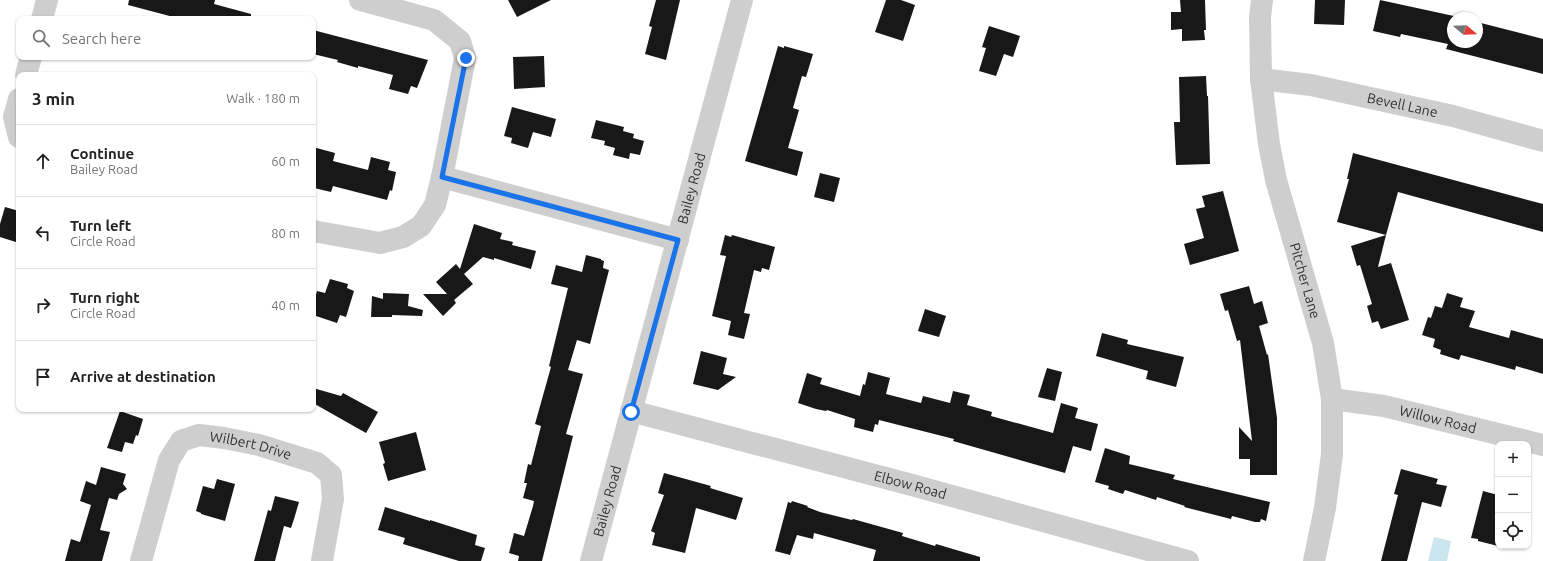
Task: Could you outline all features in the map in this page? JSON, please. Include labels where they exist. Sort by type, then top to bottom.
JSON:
[{"type":"street","points":[[43,16],[47,0]]},
{"type":"street","points":[[316,232],[380,243],[403,238],[421,226],[435,205],[466,58],[460,41],[434,20],[360,0]]},
{"type":"street","name":"Bailey Road","points":[[591,561],[742,0]]},
{"type":"street","name":"Pitcher Lane","points":[[1262,0],[1260,17],[1261,79],[1269,144],[1276,180],[1323,343],[1332,399],[1332,454],[1325,508],[1314,561]]},
{"type":"street","points":[[27,72],[30,60]]},
{"type":"street","name":"Bevell Lane","points":[[1261,79],[1311,86],[1438,113],[1543,141]]},
{"type":"street","points":[[16,110],[14,117],[16,125]]},
{"type":"street","points":[[442,177],[678,240]]},
{"type":"street","name":"Willow Road","points":[[1332,399],[1384,406],[1543,445]]},
{"type":"street","name":"Elbow Road","points":[[631,412],[912,485],[1188,561]]},
{"type":"street","name":"Wilbert Drive","points":[[141,561],[169,460],[181,441],[199,435],[259,445],[317,463],[331,475],[333,498],[322,561]]},
{"type":"water","points":[[1434,537],[1451,541],[1447,561],[1428,561]]},
{"type":"building","points":[[129,0],[215,0],[214,4],[251,14],[251,16],[170,16],[128,5]]},
{"type":"building","points":[[508,0],[551,0],[517,17]]},
{"type":"building","points":[[656,0],[680,0],[666,60],[645,54],[652,27],[649,26]]},
{"type":"building","points":[[886,0],[901,0],[915,5],[903,41],[875,32]]},
{"type":"building","points":[[1180,0],[1205,0],[1205,40],[1182,41],[1182,29],[1171,30],[1171,12],[1181,12]]},
{"type":"building","points":[[1315,0],[1345,0],[1344,25],[1314,24]]},
{"type":"building","points":[[1380,0],[1447,15],[1447,44],[1401,34],[1400,37],[1373,31]]},
{"type":"building","points":[[1483,24],[1543,39],[1543,74],[1446,49],[1447,46],[1447,48],[1483,48]]},
{"type":"building","points":[[989,26],[1020,36],[1013,57],[1004,54],[996,76],[979,71],[986,48],[982,47]]},
{"type":"building","points":[[316,31],[428,60],[417,88],[411,86],[408,94],[389,89],[393,75],[358,66],[358,68],[337,62],[338,60],[316,55]]},
{"type":"building","points":[[778,46],[784,48],[784,46],[813,54],[806,77],[802,76],[793,108],[799,110],[788,148],[803,152],[797,176],[745,161]]},
{"type":"building","points":[[544,56],[545,87],[514,89],[513,57]]},
{"type":"building","points":[[1206,76],[1210,164],[1176,165],[1174,122],[1180,122],[1179,77]]},
{"type":"building","points":[[512,107],[556,119],[551,137],[533,132],[528,148],[511,143],[512,138],[504,136]]},
{"type":"building","points":[[596,120],[624,127],[623,131],[634,134],[633,138],[644,141],[640,155],[630,153],[629,159],[613,155],[615,148],[604,145],[605,141],[591,138]]},
{"type":"building","points":[[316,148],[335,153],[333,161],[368,170],[371,157],[390,162],[388,170],[396,172],[392,191],[390,190],[387,200],[333,186],[331,192],[316,188]]},
{"type":"building","points":[[1353,153],[1543,204],[1543,232],[1398,192],[1386,235],[1337,222],[1349,179],[1347,179]]},
{"type":"building","points":[[820,173],[840,178],[834,202],[814,197]]},
{"type":"building","points":[[1223,191],[1239,251],[1190,265],[1184,244],[1204,238],[1196,209],[1205,207],[1202,196]]},
{"type":"building","points":[[5,207],[16,210],[16,242],[0,237],[0,224]]},
{"type":"building","points":[[474,224],[502,233],[500,239],[513,242],[512,245],[536,251],[531,269],[494,258],[494,260],[483,257],[464,274],[473,284],[454,300],[456,303],[443,316],[423,294],[447,294],[436,282],[456,264],[460,269]]},
{"type":"building","points":[[725,235],[731,237],[732,235],[775,247],[769,270],[762,268],[761,272],[754,270],[744,313],[750,314],[744,339],[728,335],[731,321],[712,316],[726,256],[720,255]]},
{"type":"building","points":[[1386,235],[1378,267],[1391,263],[1409,320],[1381,329],[1378,321],[1372,323],[1367,306],[1372,304],[1360,265],[1357,266],[1351,246]]},
{"type":"building","points":[[586,255],[601,259],[604,261],[603,268],[609,270],[590,344],[577,340],[568,370],[583,374],[566,434],[573,436],[542,561],[518,561],[519,556],[509,553],[514,533],[524,536],[533,506],[534,501],[523,498],[527,483],[524,483],[528,464],[531,465],[541,426],[535,424],[551,367],[549,366],[568,288],[551,284],[556,265],[582,272]]},
{"type":"building","points":[[330,279],[348,284],[347,288],[354,291],[346,317],[340,315],[337,323],[316,316],[317,291],[325,293]]},
{"type":"building","points":[[1249,286],[1254,304],[1262,301],[1268,323],[1259,326],[1267,355],[1268,354],[1277,418],[1277,475],[1250,475],[1250,459],[1239,459],[1239,427],[1252,441],[1240,340],[1237,341],[1228,310],[1225,311],[1220,294]]},
{"type":"building","points":[[383,293],[409,294],[408,306],[423,310],[422,316],[392,315],[392,317],[371,317],[372,296],[383,299]]},
{"type":"building","points":[[1447,293],[1463,298],[1460,307],[1475,311],[1469,327],[1509,338],[1511,330],[1543,339],[1543,374],[1516,366],[1515,370],[1461,355],[1459,360],[1440,354],[1441,350],[1433,347],[1435,339],[1422,335],[1428,317],[1431,318],[1435,306],[1442,308]]},
{"type":"building","points":[[925,309],[946,316],[939,337],[918,331]]},
{"type":"building","points":[[1102,333],[1128,340],[1127,344],[1184,357],[1176,387],[1146,379],[1148,371],[1096,356]]},
{"type":"building","points":[[701,351],[727,358],[723,374],[736,377],[718,390],[693,384]]},
{"type":"building","points":[[1047,368],[1062,372],[1055,401],[1038,397]]},
{"type":"building","points":[[868,372],[890,378],[886,394],[921,403],[923,396],[950,403],[953,391],[970,395],[967,405],[992,412],[991,416],[1053,433],[1061,403],[1078,408],[1075,418],[1098,424],[1091,451],[1073,446],[1065,473],[953,441],[954,439],[879,420],[878,425],[875,424],[873,432],[854,427],[855,419],[798,403],[807,373],[822,378],[820,384],[860,396],[863,384],[865,385]]},
{"type":"building","points":[[316,389],[341,396],[343,393],[378,412],[366,433],[316,405]]},
{"type":"building","points":[[120,412],[143,419],[138,436],[136,435],[133,444],[125,442],[122,452],[107,448]]},
{"type":"building","points":[[416,432],[426,470],[388,481],[379,442]]},
{"type":"building","points":[[1105,448],[1130,456],[1129,464],[1175,475],[1173,479],[1270,502],[1266,521],[1261,519],[1260,522],[1255,522],[1232,516],[1231,519],[1184,507],[1185,506],[1157,497],[1156,500],[1125,490],[1123,494],[1108,489],[1109,486],[1095,482]]},
{"type":"building","points":[[101,467],[126,474],[123,484],[127,489],[119,494],[117,500],[109,498],[100,530],[110,532],[102,561],[65,561],[71,539],[80,542],[91,505],[80,501],[86,481],[96,485]]},
{"type":"building","points":[[1401,469],[1438,479],[1436,484],[1447,486],[1441,507],[1422,502],[1407,561],[1381,561],[1398,495],[1394,494]]},
{"type":"building","points":[[664,473],[711,486],[710,488],[743,498],[736,520],[696,508],[685,553],[652,545],[655,533],[651,531],[664,495],[658,493]]},
{"type":"building","points":[[217,479],[235,484],[225,521],[201,514],[196,511],[203,486],[214,489]]},
{"type":"building","points":[[1483,491],[1495,494],[1495,545],[1471,538]]},
{"type":"building","points":[[275,496],[299,502],[294,519],[291,528],[284,526],[275,561],[254,561],[268,510],[271,511]]},
{"type":"building","points":[[792,501],[820,512],[853,519],[903,533],[902,536],[980,557],[980,561],[873,561],[876,550],[814,533],[813,539],[797,535],[790,555],[775,551],[788,502],[791,503]]},
{"type":"building","points":[[385,507],[477,535],[475,545],[485,548],[481,561],[459,561],[403,544],[405,538],[378,530]]},
{"type":"route","points":[[466,58],[442,177],[678,240],[631,412]]}]
